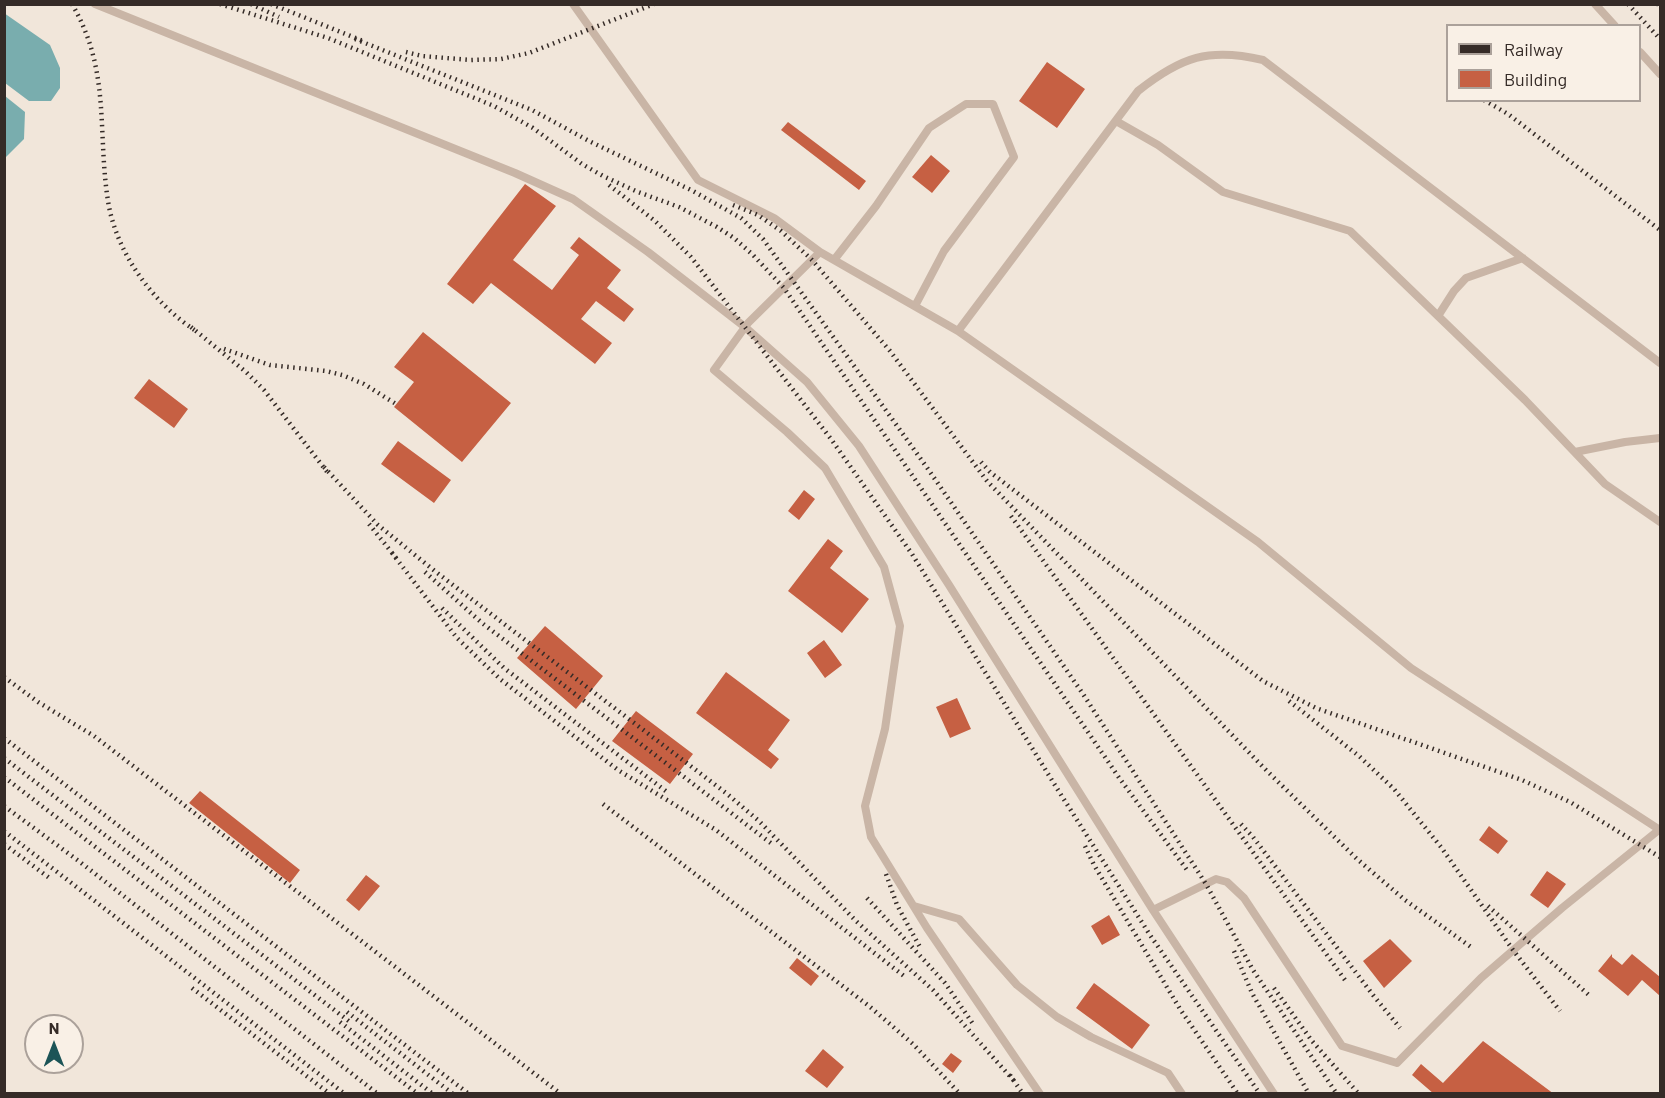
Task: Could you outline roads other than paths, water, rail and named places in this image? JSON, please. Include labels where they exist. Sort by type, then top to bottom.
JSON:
[{"type":"lane","points":[[95,4],[515,172],[573,199],[648,252],[746,327],[807,382],[859,446],[1153,910],[1274,1094]]},
{"type":"lane","points":[[573,4],[698,180],[774,218],[820,252],[958,331],[1258,542],[1411,668],[1660,829],[1562,908],[1481,978],[1397,1063],[1342,1046],[1244,898],[1227,882],[1216,879],[1153,910]]},
{"type":"lane","points":[[1594,4],[1613,24]]},
{"type":"lane","points":[[1641,53],[1660,74]]},
{"type":"lane","points":[[958,331],[1138,91],[1163,71],[1198,56],[1238,54],[1263,60],[1660,363]]},
{"type":"lane","points":[[834,260],[876,206],[929,128],[966,104],[993,104],[1014,157],[944,252],[915,306]]},
{"type":"lane","points":[[1116,121],[1158,145],[1223,192],[1350,231],[1525,400],[1605,484],[1660,522]]},
{"type":"lane","points":[[820,252],[746,327],[714,370],[787,432],[825,468],[884,567],[900,626],[885,729],[865,806],[871,837],[914,906],[1040,1094]]},
{"type":"lane","points":[[1438,316],[1454,291],[1466,278],[1523,258]]},
{"type":"lane","points":[[1575,452],[1660,438]]},
{"type":"lane","points":[[914,906],[959,919],[1017,985],[1057,1017],[1091,1037],[1168,1073],[1182,1094]]},
{"type":"water","points":[[4,13],[50,45],[60,68],[60,88],[51,101],[29,101],[5,83]]},
{"type":"water","points":[[5,96],[25,112],[24,139],[6,157]]},
{"type":"railway","points":[[72,4],[93,53],[98,77],[108,201],[119,239],[128,258],[151,291],[180,320],[196,331]]},
{"type":"railway","points":[[220,4],[328,38],[494,106],[533,128],[582,164],[638,192],[679,207],[717,227],[753,255],[784,288],[1120,779],[1187,870]]},
{"type":"railway","points":[[251,4],[279,17]]},
{"type":"railway","points":[[271,4],[363,41]]},
{"type":"railway","points":[[406,52],[422,56],[470,60],[501,59],[529,53],[654,4]]},
{"type":"railway","points":[[1628,4],[1660,39]]},
{"type":"railway","points":[[355,39],[532,110],[591,142],[693,191],[741,218],[763,239],[928,469],[1083,694],[1206,884],[1253,970],[1337,1094]]},
{"type":"railway","points":[[1487,102],[1508,114],[1660,230]]},
{"type":"railway","points":[[609,185],[655,221],[691,257],[831,439],[912,554],[1150,935],[1260,1094]]},
{"type":"railway","points":[[733,205],[758,215],[781,231],[812,260],[890,351],[987,481],[1265,769],[1357,859],[1405,900],[1471,947]]},
{"type":"railway","points":[[191,327],[246,372],[264,390],[328,473]]},
{"type":"railway","points":[[224,349],[270,365],[342,375],[364,384],[396,404]]},
{"type":"railway","points":[[981,462],[990,472],[1263,681],[1316,708],[1522,780],[1570,802],[1660,857]]},
{"type":"railway","points":[[324,467],[378,525],[436,572],[726,793],[759,821],[856,921],[933,990],[1015,1082]]},
{"type":"railway","points":[[1011,516],[1345,980]]},
{"type":"railway","points":[[369,524],[397,559]]},
{"type":"railway","points":[[392,553],[457,638],[500,679],[618,770],[716,830],[904,976]]},
{"type":"railway","points":[[425,572],[482,623],[772,844]]},
{"type":"railway","points":[[442,608],[504,668],[667,792]]},
{"type":"railway","points":[[4,677],[38,702],[94,736],[561,1094]]},
{"type":"railway","points":[[1289,701],[1359,756],[1394,789],[1441,847],[1513,950],[1560,1011]]},
{"type":"railway","points":[[4,738],[469,1094]]},
{"type":"railway","points":[[4,758],[350,1022]]},
{"type":"railway","points":[[4,777],[418,1094]]},
{"type":"railway","points":[[603,804],[869,1006],[913,1044],[960,1094]]},
{"type":"railway","points":[[4,806],[80,862],[378,1094]]},
{"type":"railway","points":[[1241,824],[1400,1028]]},
{"type":"railway","points":[[4,831],[345,1094]]},
{"type":"railway","points":[[4,844],[52,880]]},
{"type":"railway","points":[[1085,846],[1180,1009],[1238,1094]]},
{"type":"railway","points":[[886,874],[897,905],[921,949]]},
{"type":"railway","points":[[867,898],[945,983],[973,1024]]},
{"type":"railway","points":[[1488,906],[1590,996]]},
{"type":"railway","points":[[1234,951],[1252,993],[1309,1094]]},
{"type":"railway","points":[[192,988],[330,1094]]},
{"type":"railway","points":[[1274,988],[1312,1041],[1359,1094]]},
{"type":"railway","points":[[347,1012],[453,1094]]},
{"type":"railway","points":[[340,1022],[433,1094]]},
{"type":"railway","points":[[1010,1075],[1023,1094]]}]
